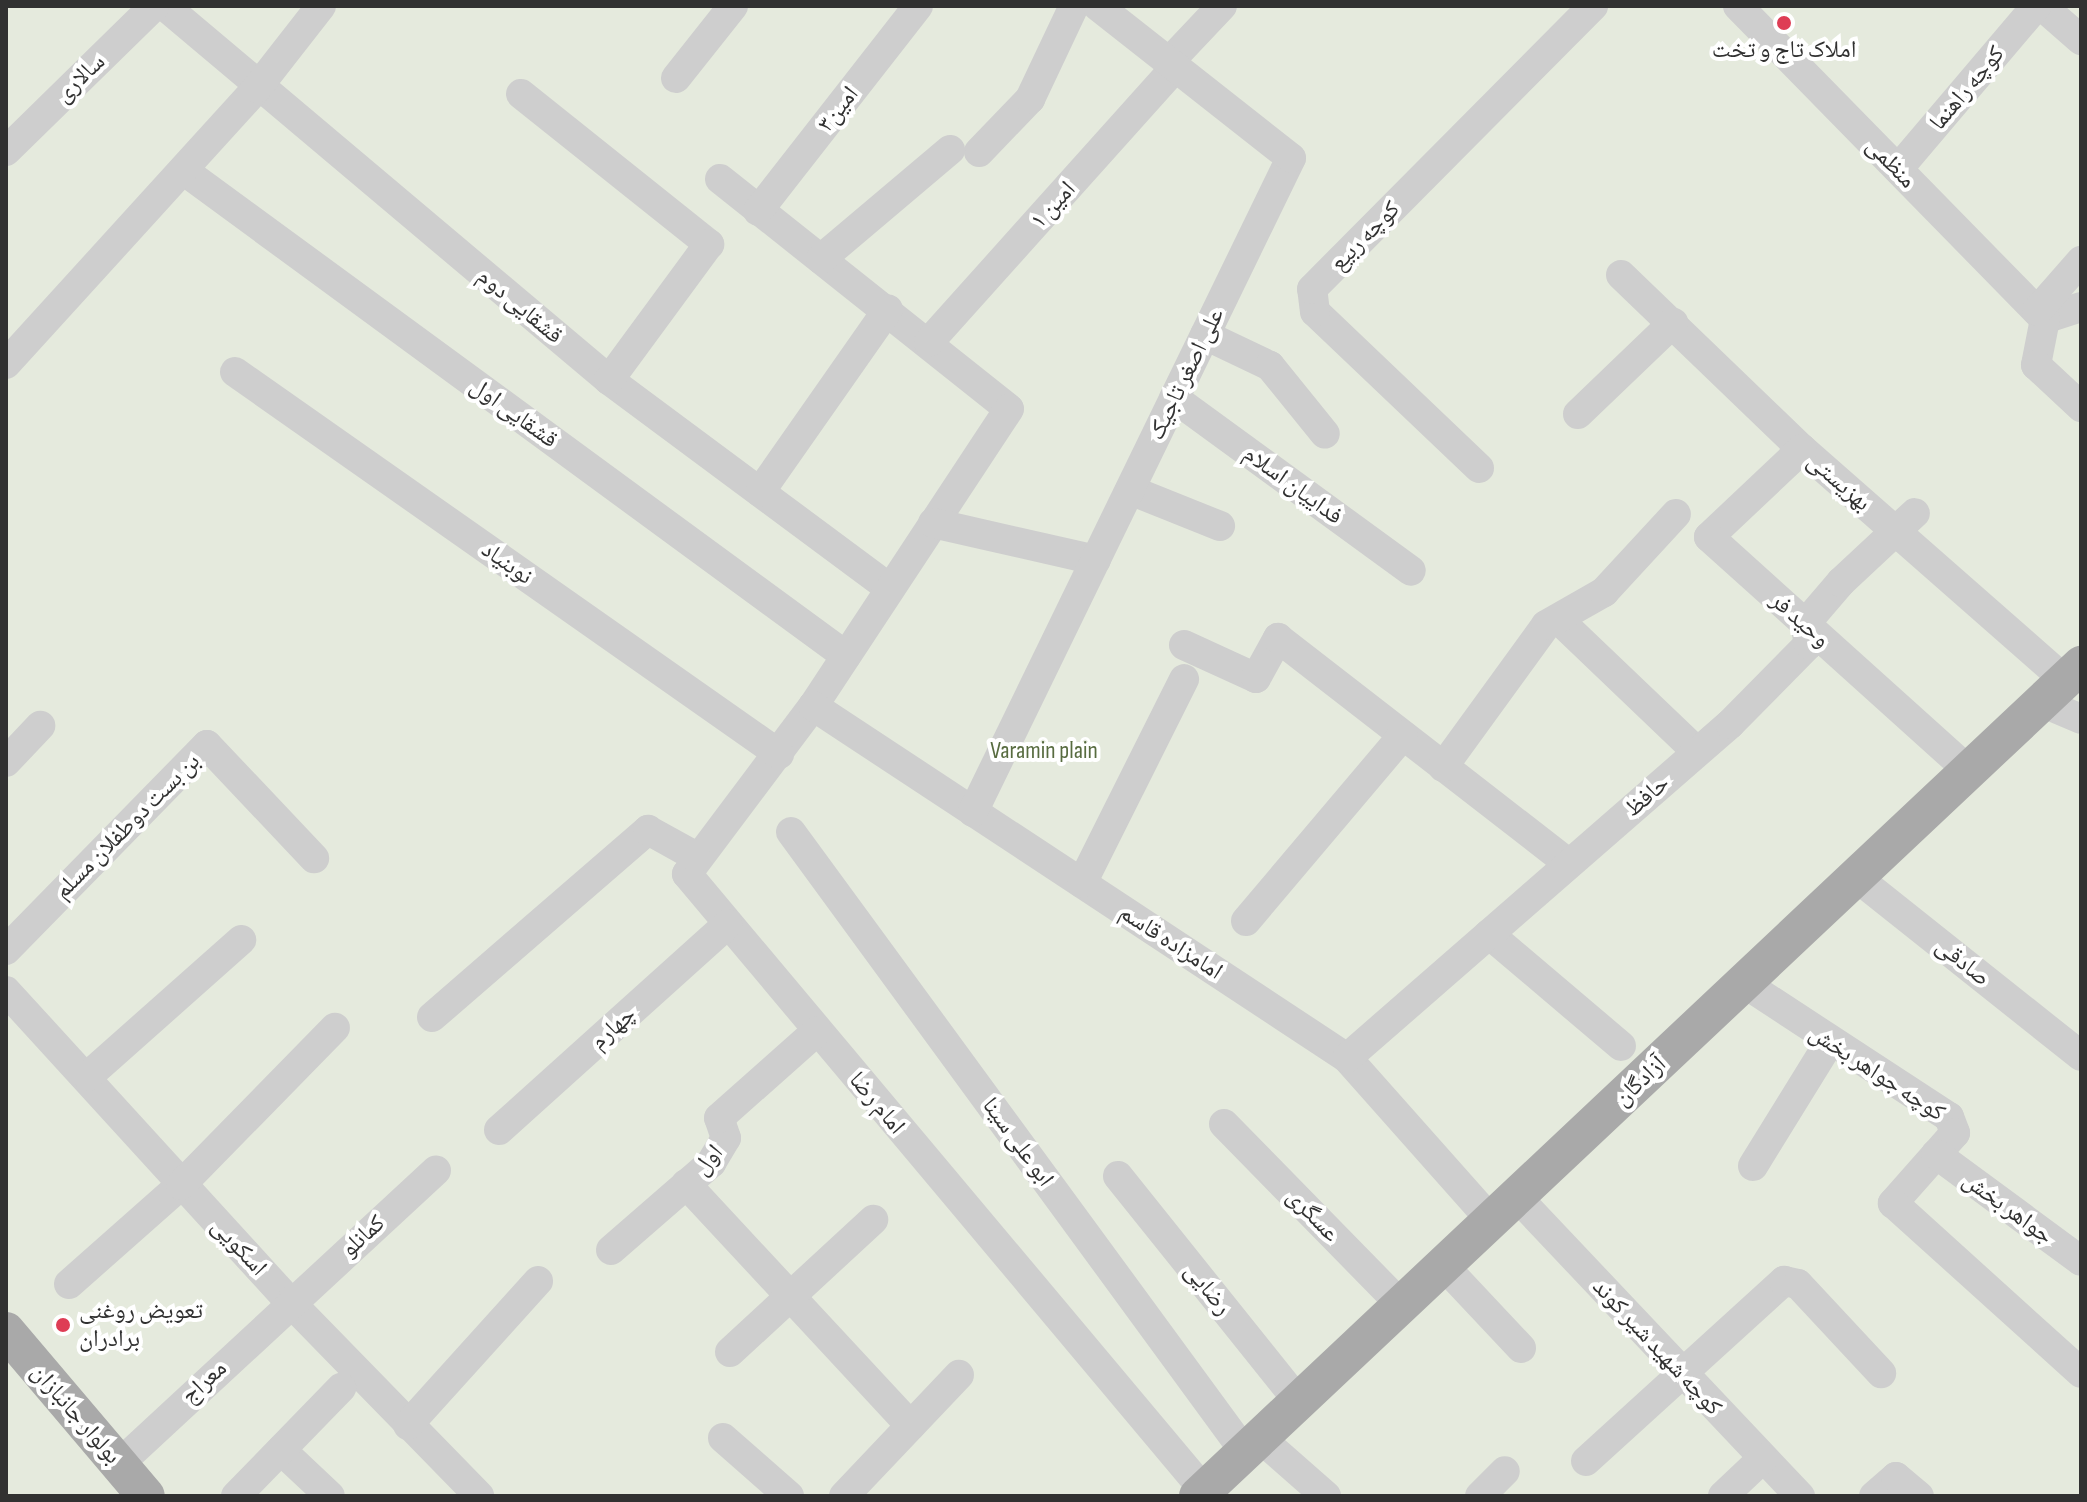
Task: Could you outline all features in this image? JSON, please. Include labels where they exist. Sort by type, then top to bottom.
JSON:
[{"type":"main road","name":"آزادگان","points":[[1204,1494],[1252,1445],[2062,682]]},
{"type":"main road","name":"بولوار جانبازان","points":[[6,1331],[146,1496]]},
{"type":"street","name":"سالاری","points":[[6,151],[154,6]]},
{"type":"street","name":"قشقایی دوم","points":[[165,6],[257,88],[609,380],[889,588]]},
{"type":"street","points":[[6,364],[257,88],[321,6]]},
{"type":"street","points":[[676,78],[733,6]]},
{"type":"street","name":"امین۳","points":[[758,211],[918,6]]},
{"type":"street","points":[[821,259],[1030,99],[1074,6]]},
{"type":"street","name":"علی اصغر تاجیک","points":[[973,812],[1291,158],[1098,6]]},
{"type":"street","name":"امین ۱","points":[[929,342],[1222,6]]},
{"type":"street","name":"کوچه ربیع","points":[[1479,468],[1315,312],[1312,289],[1593,6]]},
{"type":"street","name":"منظمی","points":[[1738,6],[2041,315]]},
{"type":"street","points":[[2039,6],[2081,40]]},
{"type":"street","name":"کوچه راهنما","points":[[1898,169],[2039,6]]},
{"type":"street","points":[[521,94],[709,244],[609,380]]},
{"type":"street","name":"قشقایی اول","points":[[183,170],[846,656]]},
{"type":"street","points":[[432,1017],[648,830],[695,856],[779,754],[813,706],[1009,409],[888,309],[720,179]]},
{"type":"street","points":[[2081,261],[2041,315],[2036,365],[2081,407]]},
{"type":"street","name":"بهزیستی","points":[[1621,275],[1673,323],[1793,457],[1903,521],[2062,682],[2081,719]]},
{"type":"street","points":[[2041,315],[2081,307]]},
{"type":"street","points":[[760,492],[888,309]]},
{"type":"street","points":[[1578,414],[1673,323]]},
{"type":"street","points":[[1205,335],[1270,366],[1325,434]]},
{"type":"street","name":"نوبنیاد","points":[[235,372],[779,754]]},
{"type":"street","name":"فداییان اسلام","points":[[1174,398],[1411,571]]},
{"type":"street","name":"وحید فر","points":[[1793,457],[1709,537],[1969,771]]},
{"type":"street","points":[[1130,490],[1220,526]]},
{"type":"street","points":[[1443,767],[1546,625],[1604,592],[1676,514]]},
{"type":"street","name":"حافظ","points":[[1347,1058],[1697,752],[1809,644],[1805,624],[1903,521]]},
{"type":"street","points":[[933,523],[1096,560]]},
{"type":"street","points":[[1558,619],[1697,752]]},
{"type":"street","points":[[1184,645],[1256,678],[1278,638],[1569,864]]},
{"type":"street","points":[[1082,883],[1184,679]]},
{"type":"street","name":"امامزاده قاسم","points":[[813,706],[1347,1058],[1504,1208]]},
{"type":"street","points":[[6,762],[40,726]]},
{"type":"street","points":[[1246,921],[1403,735]]},
{"type":"street","name":"بن بست دوطفلان مسلم","points":[[6,950],[207,745],[314,858]]},
{"type":"street","name":"ابو علی سینا","points":[[791,832],[1252,1445],[1326,1496]]},
{"type":"street","name":"امام رضا","points":[[695,856],[687,874],[727,925],[1204,1494]]},
{"type":"street","name":"صادقی","points":[[1856,877],[2077,1045]]},
{"type":"street","name":"چهارم","points":[[499,1130],[727,925]]},
{"type":"street","points":[[1489,934],[1621,1046]]},
{"type":"street","points":[[88,1076],[241,940]]},
{"type":"street","name":"کوچه جواهر بخش","points":[[1744,983],[1829,1043],[1949,1117],[1955,1133],[1893,1203],[2081,1373]]},
{"type":"street","name":"اسکویی","points":[[6,991],[88,1076],[181,1185],[290,1302],[479,1496]]},
{"type":"street","points":[[69,1284],[181,1185],[335,1028]]},
{"type":"street","name":"اول","points":[[611,1250],[711,1163],[726,1138],[719,1118],[817,1031]]},
{"type":"street","points":[[1753,1166],[1829,1043]]},
{"type":"street","name":"عسگری","points":[[1224,1124],[1401,1305]]},
{"type":"street","name":"جواهر بخش","points":[[1936,1154],[2081,1261]]},
{"type":"street","name":"کمانلو","points":[[290,1302],[436,1170]]},
{"type":"street","name":"رضایی","points":[[1118,1176],[1299,1402]]},
{"type":"street","points":[[686,1184],[911,1426]]},
{"type":"street","name":"کوچه شهید شیر کوند","points":[[1504,1208],[1681,1373],[1800,1496]]},
{"type":"street","points":[[730,1352],[873,1220]]},
{"type":"street","points":[[1443,1265],[1521,1348]]},
{"type":"street","points":[[1586,1461],[1681,1373],[1792,1279],[1881,1373]]},
{"type":"street","points":[[408,1425],[538,1281]]},
{"type":"street","name":"معراج","points":[[119,1464],[290,1302]]},
{"type":"street","points":[[844,1496],[959,1375]]},
{"type":"street","points":[[236,1496],[341,1388]]},
{"type":"street","points":[[723,1438],[789,1496]]},
{"type":"street","points":[[281,1450],[330,1496]]},
{"type":"street","points":[[1723,1496],[1762,1459]]},
{"type":"street","points":[[1480,1496],[1505,1471]]},
{"type":"green space","name":"Varamin plain","points":[[6,6],[2081,6],[2081,1496],[6,1496]]},
{"type":"place","name":"املاک تاج و تخت","points":[[1784,23]]},
{"type":"place","name":"تعویض روغنی برادران","points":[[63,1325]]}]
